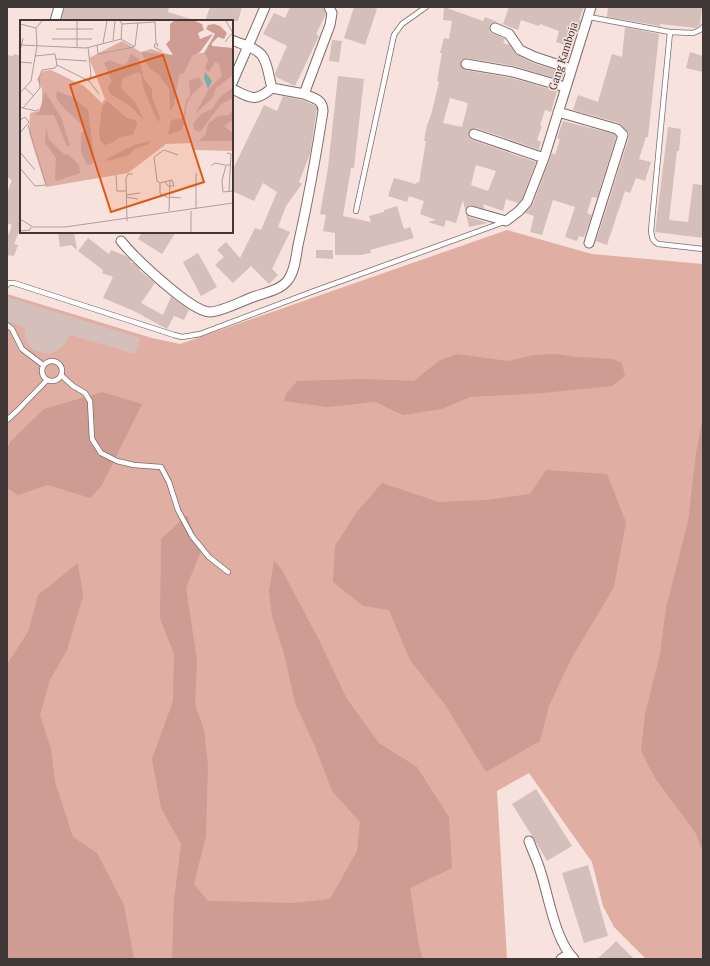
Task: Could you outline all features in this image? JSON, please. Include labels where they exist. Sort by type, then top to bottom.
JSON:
[{"type":"street","points":[[55,20],[59,7]]},
{"type":"street","points":[[233,81],[265,7]]},
{"type":"street","points":[[304,94],[330,25],[332,13],[329,7]]},
{"type":"street","name":"Gang Kamboja","points":[[506,222],[527,202],[544,158],[591,7]]},
{"type":"street","points":[[495,28],[509,34],[520,50],[571,69]]},
{"type":"street","points":[[233,40],[258,52],[263,57],[272,88]]},
{"type":"street","points":[[466,64],[513,72],[565,87]]},
{"type":"street","points":[[121,241],[152,273],[203,311],[215,311],[275,289],[288,280],[292,271],[301,231],[316,154],[323,111],[321,103],[319,100],[304,94],[272,88],[261,97],[255,98],[249,97],[233,89]]},
{"type":"street","points":[[558,112],[617,129],[622,135],[589,242]]},
{"type":"street","points":[[474,134],[544,158]]},
{"type":"street","points":[[471,211],[506,222]]},
{"type":"street","points":[[530,841],[558,931],[572,957],[560,959]]},
{"type":"lane","points":[[356,211],[394,36],[402,24],[426,7]]},
{"type":"lane","points":[[588,17],[670,32],[692,33],[703,27]]},
{"type":"lane","points":[[670,32],[651,231],[652,238],[654,242],[658,244],[703,249]]},
{"type":"lane","points":[[7,285],[8,283],[14,282],[174,335],[190,336],[200,334],[314,290],[506,222]]},
{"type":"lane","points":[[7,325],[12,329],[22,349],[44,365]]},
{"type":"lane","points":[[51,361],[58,363],[62,371],[59,378],[55,381],[47,380],[43,376],[42,370],[44,365],[51,361]]},
{"type":"lane","points":[[61,375],[73,386],[85,393],[90,401],[92,440],[102,453],[117,461],[134,465],[161,467],[169,482],[178,510],[192,536],[209,557],[228,572]]},
{"type":"lane","points":[[7,420],[47,380]]},
{"type":"shaded area","points":[[507,230],[592,254],[703,264],[703,959],[646,959],[614,927],[603,906],[592,862],[529,773],[497,791],[507,959],[7,959],[7,294],[152,338],[180,344]]},
{"type":"shaded area","points":[[457,354],[508,361],[534,355],[555,354],[613,359],[622,363],[625,376],[612,386],[543,393],[470,397],[442,409],[403,415],[375,402],[327,407],[284,401],[286,394],[297,381],[364,379],[414,381],[440,360]]},
{"type":"shaded area","points":[[102,392],[142,404],[102,485],[90,498],[48,485],[18,495],[7,488],[7,449],[10,442],[44,409]]},
{"type":"shaded area","points":[[703,416],[703,853],[695,832],[655,778],[641,751],[645,714],[660,654],[666,608],[688,521],[696,454]]},
{"type":"shaded area","points":[[546,470],[607,474],[626,522],[614,587],[571,659],[549,706],[540,741],[486,772],[446,706],[410,660],[389,610],[363,606],[333,582],[335,546],[356,513],[382,483],[439,502],[485,500],[530,494]]},
{"type":"shaded area","points":[[187,515],[201,551],[186,588],[197,660],[195,704],[204,730],[208,765],[206,836],[194,884],[208,901],[294,903],[330,899],[357,851],[360,822],[332,791],[314,744],[295,703],[285,657],[272,616],[269,591],[274,561],[282,570],[319,640],[347,699],[379,743],[417,767],[449,817],[452,868],[410,888],[419,946],[423,959],[172,959],[174,900],[181,844],[161,808],[152,759],[173,701],[174,654],[160,619],[161,539]]},
{"type":"shaded area","points":[[78,563],[83,596],[67,650],[50,680],[40,715],[51,749],[55,782],[73,837],[97,853],[124,905],[134,959],[7,959],[7,664],[28,632],[38,595]]},
{"type":"building","points":[[65,7],[169,7],[168,12],[191,19],[191,20],[61,20]]},
{"type":"building","points":[[210,7],[242,7],[238,21],[205,20]]},
{"type":"building","points":[[290,7],[323,7],[326,14],[316,34],[319,36],[295,86],[276,77],[275,73],[287,46],[263,34],[274,13],[285,18]]},
{"type":"building","points":[[354,7],[372,7],[377,9],[365,45],[344,38]]},
{"type":"building","points":[[444,7],[483,21],[485,17],[503,24],[509,7],[584,7],[579,20],[581,20],[570,47],[556,42],[559,31],[540,24],[539,26],[521,20],[518,30],[497,22],[492,23],[489,26],[490,32],[505,39],[503,43],[510,45],[517,55],[533,63],[564,73],[561,80],[514,66],[467,58],[461,60],[461,66],[465,70],[512,78],[557,91],[551,112],[545,110],[540,126],[542,126],[537,140],[541,142],[540,150],[476,128],[470,130],[468,136],[472,140],[536,162],[522,199],[518,203],[506,199],[503,211],[483,204],[484,209],[470,205],[465,210],[463,200],[456,223],[446,220],[444,227],[428,222],[436,220],[420,214],[424,201],[409,196],[407,202],[388,196],[394,178],[416,184],[417,182],[419,183],[427,125],[439,82],[437,81],[442,53],[440,53],[444,38],[449,39],[452,21],[443,20]],"holes":[[[450,98],[468,103],[462,127],[443,123]],[[476,165],[496,171],[488,191],[471,185]]]},
{"type":"building","points":[[608,7],[702,8],[700,25],[696,28],[660,24],[660,26],[607,17]]},
{"type":"building","points":[[625,27],[659,34],[648,137],[646,137],[639,159],[651,162],[645,181],[636,178],[630,193],[625,191],[607,245],[596,241],[629,133],[619,123],[573,110],[578,95],[598,102],[612,54],[622,57]]},
{"type":"building","points":[[332,40],[342,41],[339,62],[329,61]]},
{"type":"building","points":[[690,52],[703,56],[703,72],[686,68]]},
{"type":"building","points":[[14,54],[20,56],[20,229],[14,244],[18,245],[14,256],[9,255],[7,260],[7,238],[12,225],[7,223],[7,193],[12,180],[7,177],[7,55],[13,56]]},
{"type":"building","points":[[338,76],[364,79],[354,168],[351,168],[343,216],[371,222],[369,216],[384,212],[384,210],[397,206],[404,229],[410,227],[414,238],[370,250],[371,253],[360,255],[335,255],[335,233],[323,231],[326,215],[320,214],[328,168]]},
{"type":"building","points":[[283,96],[302,100],[314,105],[317,108],[310,154],[299,182],[302,184],[286,206],[278,227],[290,232],[272,269],[278,275],[269,284],[251,266],[233,283],[215,265],[224,257],[217,250],[226,242],[240,258],[255,228],[261,230],[277,192],[263,183],[254,201],[233,191],[233,169],[264,105],[277,111]]},
{"type":"building","points":[[563,121],[614,134],[616,137],[597,198],[592,197],[587,213],[592,215],[584,237],[579,236],[577,241],[565,237],[575,207],[553,200],[542,235],[530,232],[534,216],[525,213],[533,204],[552,153],[555,155],[560,139],[557,138]]},
{"type":"building","points":[[668,127],[681,129],[669,220],[688,222],[693,184],[703,185],[703,238],[655,232]]},
{"type":"building","points":[[466,214],[469,217],[488,223],[469,227]]},
{"type":"building","points":[[58,233],[74,233],[77,250],[71,245],[60,247]]},
{"type":"building","points":[[141,233],[175,233],[162,254],[138,239]]},
{"type":"building","points":[[88,238],[109,254],[111,250],[126,256],[131,260],[130,262],[155,283],[141,303],[163,315],[171,297],[189,310],[184,320],[174,316],[167,329],[134,311],[103,298],[113,277],[102,273],[103,270],[78,251]]},
{"type":"building","points":[[316,250],[333,250],[333,259],[316,258]]},
{"type":"building","points":[[198,253],[217,287],[201,296],[183,262]]},
{"type":"building","points":[[7,297],[140,338],[135,354],[70,335],[62,347],[54,352],[48,354],[33,350],[28,344],[25,336],[25,328],[7,321]]},
{"type":"building","points":[[536,789],[572,846],[547,861],[512,804]]},
{"type":"building","points":[[588,865],[608,936],[584,943],[562,873]]},
{"type":"building","points":[[616,941],[634,959],[597,959],[607,950]]}]
